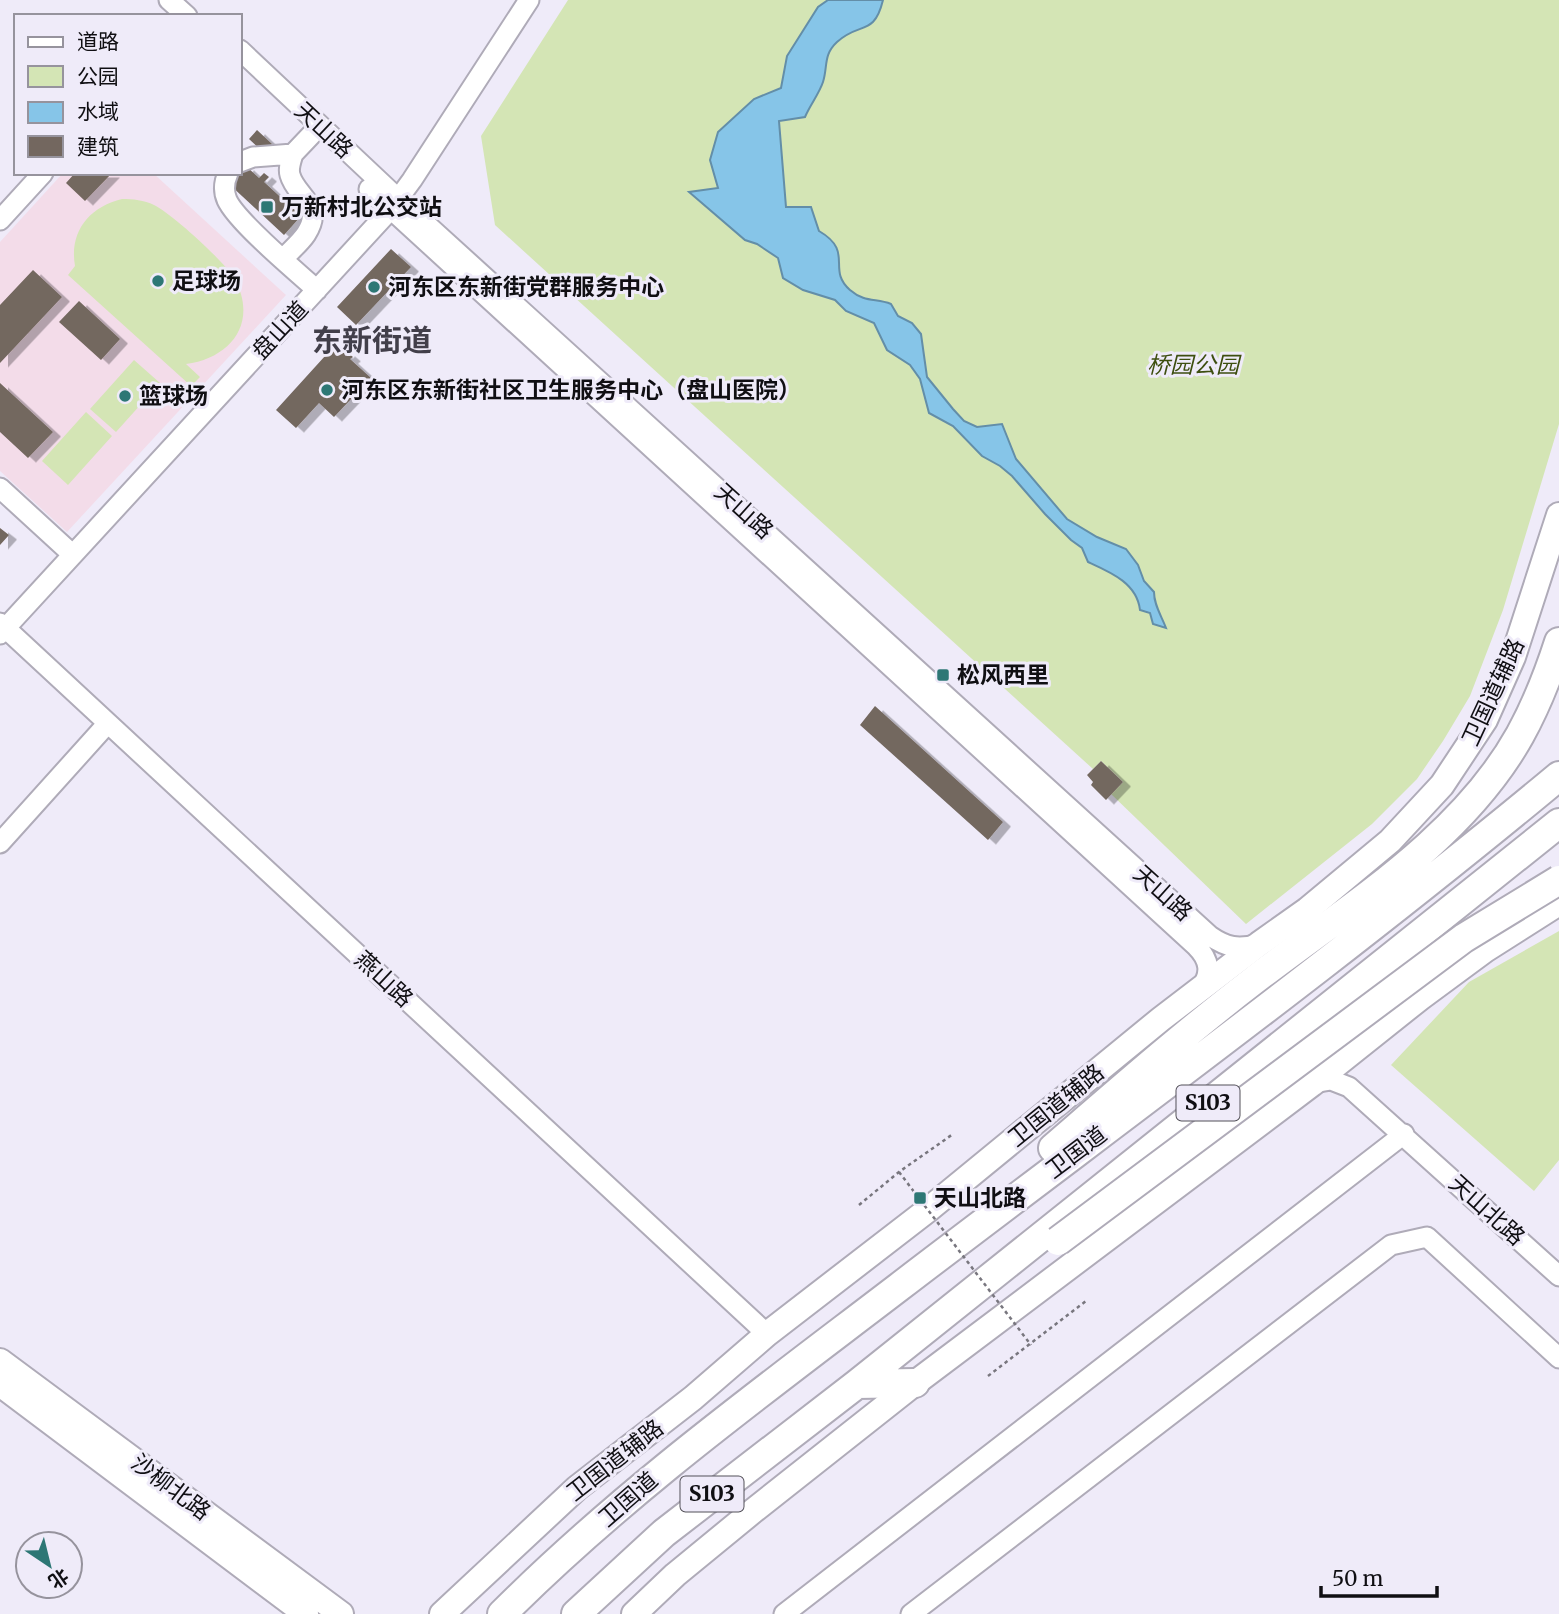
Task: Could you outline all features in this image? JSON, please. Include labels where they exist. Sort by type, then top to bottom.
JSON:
[{"type":"highway","points":[[831,1339],[1177,1043],[1251,982],[1384,883],[1454,821],[1520,735],[1559,642]]},
{"type":"highway","name":"卫国道","points":[[502,1614],[558,1558],[674,1459],[1474,847],[1559,776]]},
{"type":"highway","name":"卫国道","points":[[576,1614],[664,1533],[857,1384],[1559,824]]},
{"type":"highway","points":[[857,1384],[1058,1241],[1464,938],[1559,880]]},
{"type":"highway","points":[[857,1384],[915,1383]]},
{"type":"main road","name":"卫国道辅路","points":[[443,1614],[577,1488],[693,1398],[767,1334],[929,1209],[1199,990],[1307,910],[1390,841],[1442,785],[1485,720],[1513,657],[1559,515]]},
{"type":"main road","points":[[634,1614],[753,1511],[915,1383],[1485,950],[1559,903]]},
{"type":"main road","name":"沙柳北路","points":[[0,1361],[341,1614]]},
{"type":"main road","name":"沙柳北路","points":[[0,1384],[306,1614]]},
{"type":"street","points":[[169,0],[192,11]]},
{"type":"street","name":"盘山道","points":[[392,202],[517,0]]},
{"type":"street","name":"盘山道","points":[[1,626],[392,202],[529,0]]},
{"type":"street","name":"天山路","points":[[242,52],[392,202],[1196,946],[1205,957],[1209,971],[1199,990]]},
{"type":"street","name":"天山路","points":[[242,67],[312,134],[392,202],[1210,936],[1229,947],[1247,948],[1259,944]]},
{"type":"street","points":[[283,258],[304,237],[312,217],[305,196],[291,178],[289,166],[293,154],[312,134]]},
{"type":"street","points":[[242,161],[253,157],[293,154]]},
{"type":"street","points":[[0,220],[41,175]]},
{"type":"street","points":[[228,175],[225,185],[230,206],[314,287]]},
{"type":"street","points":[[0,488],[68,551]]},
{"type":"street","name":"燕山路","points":[[1,626],[767,1334]]},
{"type":"street","points":[[0,843],[108,723]]},
{"type":"street","name":"天山北路","points":[[1368,1038],[1355,1062],[1354,1073],[1361,1085],[1559,1262]]},
{"type":"street","name":"天山北路","points":[[1312,1084],[1331,1080],[1344,1083],[1559,1276]]},
{"type":"street","points":[[784,1614],[1404,1135]]},
{"type":"street","points":[[911,1614],[1391,1245],[1427,1237],[1559,1358]]},
{"type":"path","points":[[859,1205],[899,1172],[953,1134]]},
{"type":"path","points":[[899,1172],[1031,1345]]},
{"type":"path","points":[[988,1376],[1086,1301]]},
{"type":"shaded area","points":[[61,175],[155,175],[286,295],[67,532],[0,471],[0,242]]},
{"type":"green space","name":"桥园公园","points":[[568,0],[1559,0],[1559,424],[1503,610],[1470,696],[1417,779],[1372,824],[1246,924],[1111,794],[1123,782],[1101,761],[1093,769],[495,225],[481,136]]},
{"type":"green space","points":[[122,199],[150,203],[162,210],[220,261],[234,278],[241,294],[242,323],[236,335],[228,346],[216,354],[186,364],[200,377],[191,386],[68,275],[75,266],[75,242],[84,223],[100,208]]},
{"type":"green space","name":"篮球场","points":[[134,360],[160,383],[116,432],[90,409]]},
{"type":"green space","name":"篮球场","points":[[86,412],[112,436],[68,485],[42,461]]},
{"type":"green space","points":[[1559,931],[1559,1160],[1534,1191],[1391,1065],[1469,982]]},
{"type":"water","points":[[828,0],[883,0],[871,24],[845,36],[833,47],[828,56],[821,86],[805,117],[779,121],[786,207],[811,207],[819,231],[836,246],[840,275],[850,290],[866,299],[891,304],[898,316],[912,323],[921,334],[927,377],[964,421],[977,427],[1002,424],[1016,459],[1067,519],[1097,537],[1126,549],[1138,565],[1144,581],[1154,592],[1156,606],[1166,628],[1153,624],[1150,613],[1140,610],[1134,593],[1121,580],[1088,562],[1082,548],[1045,514],[1012,476],[982,456],[953,426],[929,413],[920,379],[910,365],[887,350],[874,323],[846,311],[835,300],[803,290],[783,278],[778,258],[757,244],[745,240],[689,192],[718,188],[710,160],[718,132],[754,99],[781,88],[787,56],[818,7]]},
{"type":"building","points":[[257,130],[272,144],[264,153],[249,139]]},
{"type":"building","points":[[246,166],[259,178],[264,173],[269,177],[264,182],[301,216],[284,235],[229,184],[238,175],[242,175]]},
{"type":"building","points":[[73,175],[110,175],[85,201],[66,183]]},
{"type":"building","name":"河东区东新街党群服务中心","points":[[391,249],[411,267],[356,325],[337,307]]},
{"type":"building","points":[[33,270],[62,297],[0,363],[0,305]]},
{"type":"building","points":[[79,301],[120,339],[101,360],[59,322]]},
{"type":"building","name":"河东区东新街社区卫生服务中心（盘山医院）","points":[[335,345],[353,357],[350,359],[371,378],[334,417],[319,403],[296,428],[276,410]]},
{"type":"building","points":[[0,383],[53,432],[28,458],[0,432]]},
{"type":"building","points":[[0,528],[9,535],[0,545]]},
{"type":"building","points":[[875,706],[1003,822],[988,840],[860,725]]},
{"type":"building","points":[[1101,761],[1123,782],[1106,800],[1091,785],[1093,782],[1087,775]]},
{"type":"place","name":"万新村北公交站","points":[[267,207]]},
{"type":"place","name":"足球场","points":[[158,281]]},
{"type":"place","name":"河东区东新街党群服务中心","points":[[374,287]]},
{"type":"place","name":"河东区东新街社区卫生服务中心（盘山医院）","points":[[327,390]]},
{"type":"place","name":"篮球场","points":[[125,396]]},
{"type":"place","name":"松风西里","points":[[943,675]]},
{"type":"place","name":"天山北路","points":[[920,1198]]},
{"type":"district","name":"东新街道","points":[[372,341]]}]
